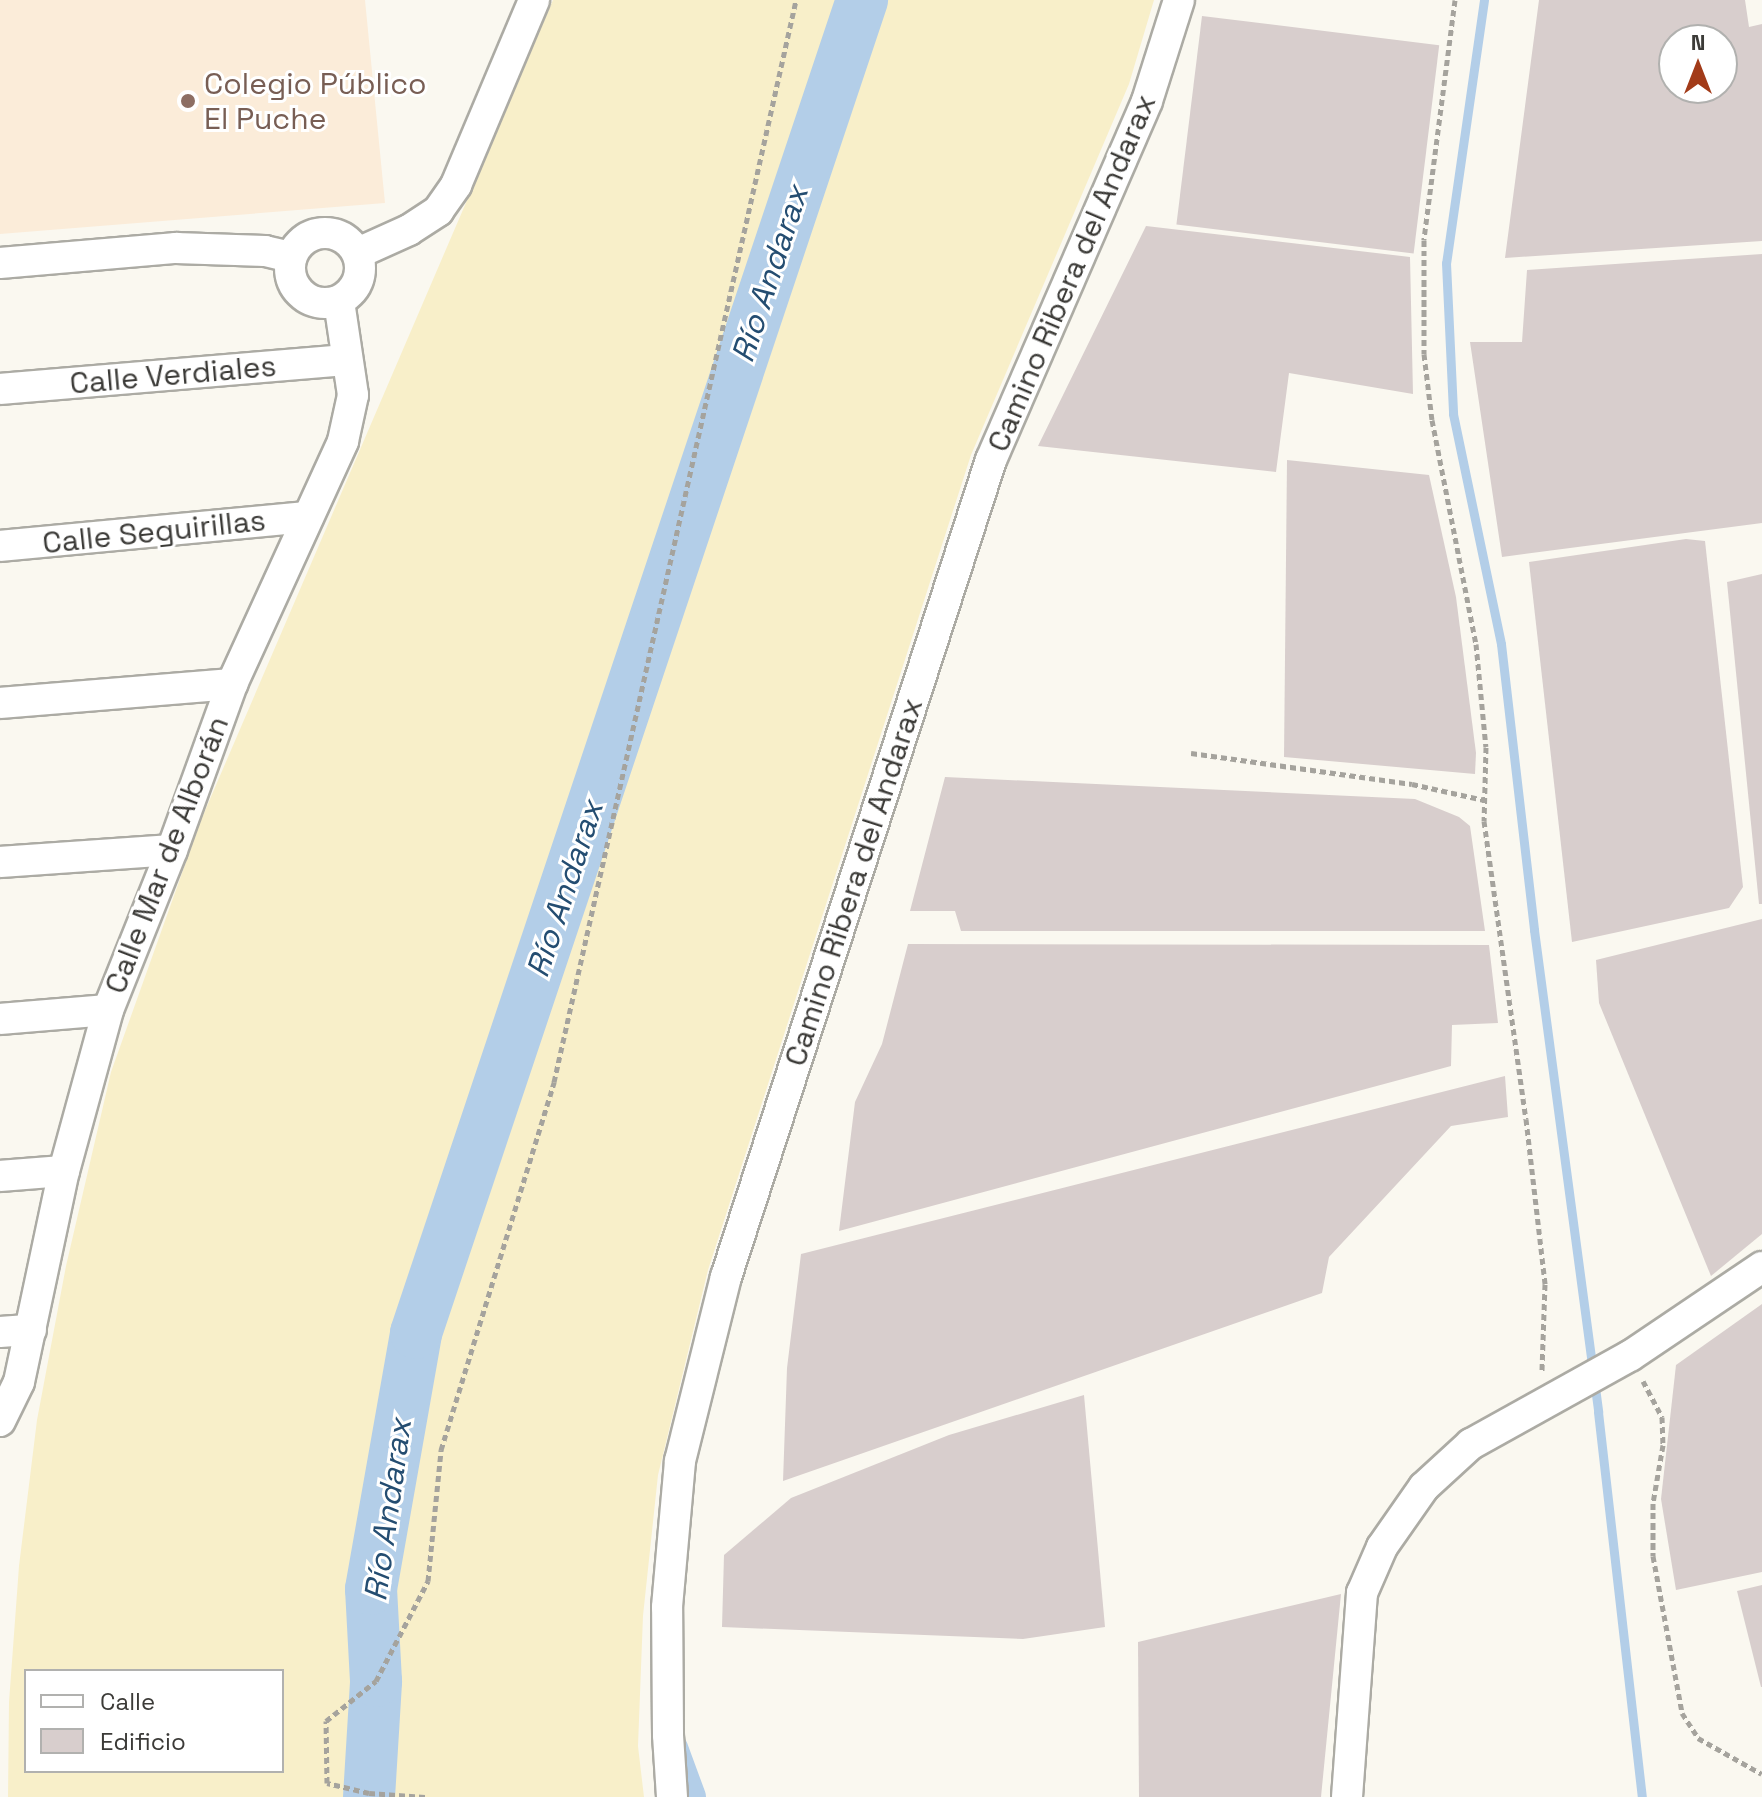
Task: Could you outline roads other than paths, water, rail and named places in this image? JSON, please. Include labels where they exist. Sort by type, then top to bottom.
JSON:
[{"type":"street","points":[[358,253],[409,230],[438,211],[456,185],[534,0]]},
{"type":"street","name":"Camino Ribera del Andarax","points":[[672,1797],[667,1607],[680,1461],[726,1277],[991,460],[1147,101],[1179,0]]},
{"type":"street","points":[[321,233],[344,238],[358,253],[358,282],[339,301],[312,301],[298,292],[290,277],[291,257],[301,242],[321,233]]},
{"type":"street","points":[[0,263],[176,248],[265,251],[291,257]]},
{"type":"street","name":"Calle Mar de Alborán","points":[[0,1421],[19,1382],[64,1171],[108,1010],[172,850],[232,684],[343,441],[353,395],[339,301]]},
{"type":"street","name":"Calle Verdiales","points":[[0,389],[346,360]]},
{"type":"street","name":"Calle Seguirillas","points":[[0,546],[308,517]]},
{"type":"street","points":[[0,703],[232,684]]},
{"type":"street","points":[[0,862],[172,850]]},
{"type":"street","points":[[0,1019],[108,1010]]},
{"type":"street","points":[[0,1176],[64,1171]]},
{"type":"street","points":[[1347,1797],[1362,1593],[1382,1547],[1424,1487],[1471,1444],[1630,1356],[1762,1267]]},
{"type":"street","points":[[0,1332],[31,1330]]},
{"type":"waterway","name":"Río Andarax","points":[[369,1797],[376,1681],[371,1589],[416,1333],[862,0]]},
{"type":"waterway","points":[[1484,0],[1446,263],[1453,414],[1501,644],[1534,930],[1598,1412],[1642,1797]]},
{"type":"waterway","points":[[673,1748],[691,1797]]},
{"type":"place","name":"Colegio Público El Puche","points":[[188,101]]}]
